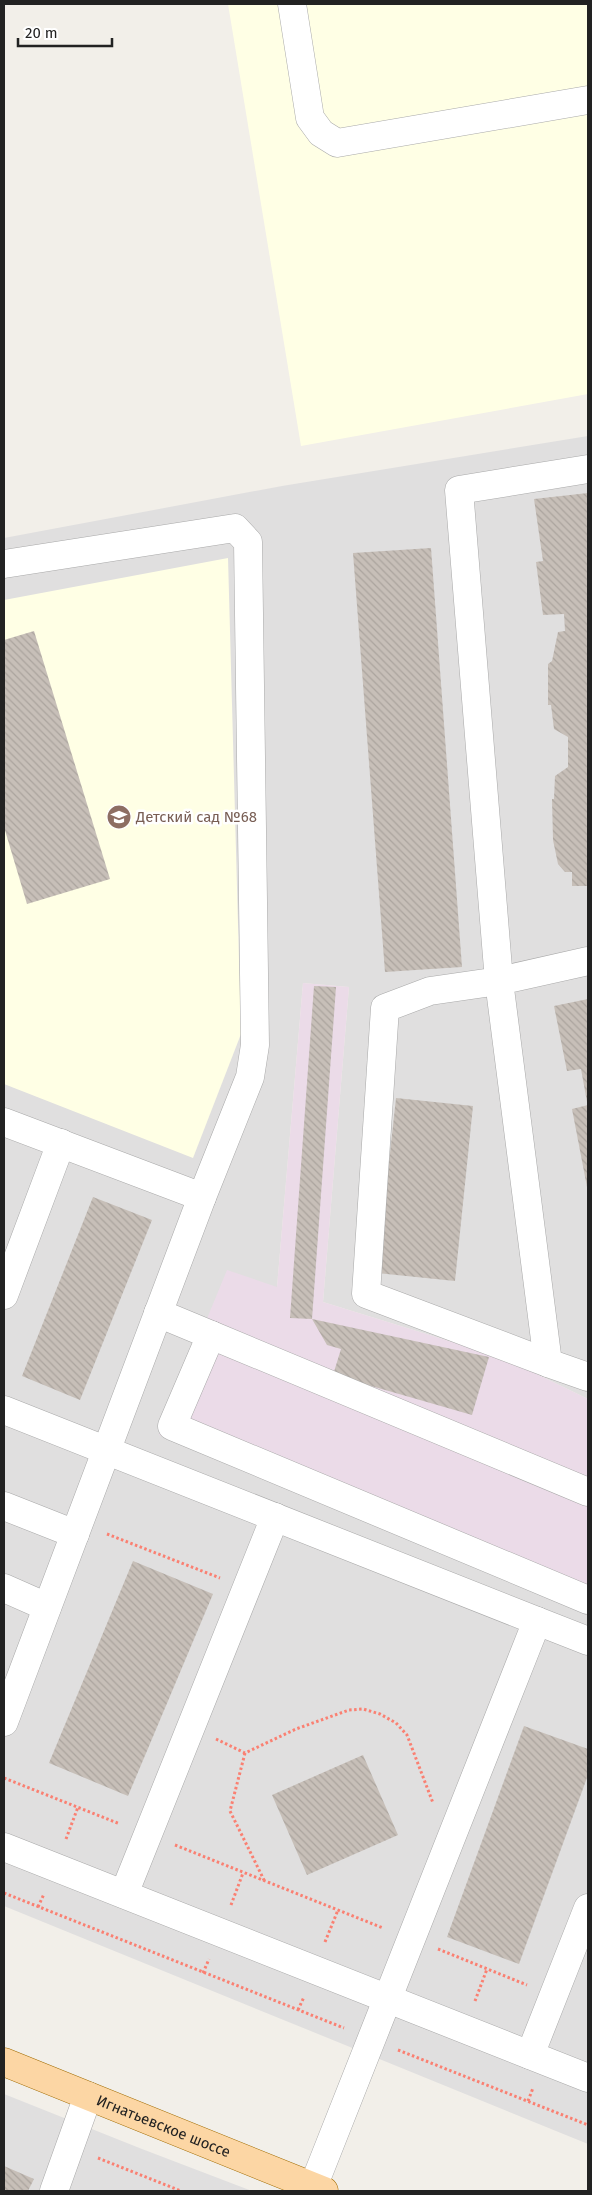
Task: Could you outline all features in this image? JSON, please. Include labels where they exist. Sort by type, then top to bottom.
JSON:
[{"type":"main road","name":"Игнатьевское шоссе","points":[[4,2062],[319,2189]]},
{"type":"lane","points":[[292,4],[310,118],[321,133],[337,144],[588,100]]},
{"type":"lane","points":[[548,1363],[499,981],[459,490],[588,469]]},
{"type":"lane","points":[[4,564],[235,528],[248,542],[255,1045],[250,1077],[158,1312],[4,1722]]},
{"type":"lane","points":[[588,961],[499,981],[430,991],[385,1008],[366,1294],[588,1377]]},
{"type":"lane","points":[[4,1122],[202,1197]]},
{"type":"lane","points":[[4,1295],[61,1143]]},
{"type":"lane","points":[[158,1312],[588,1492]]},
{"type":"lane","points":[[211,1334],[172,1426],[588,1600]]},
{"type":"lane","points":[[4,1410],[588,1641]]},
{"type":"lane","points":[[4,1506],[77,1528]]},
{"type":"lane","points":[[124,1894],[275,1517]]},
{"type":"lane","points":[[4,1588],[47,1607]]},
{"type":"lane","points":[[319,2189],[386,1998],[537,1621]]},
{"type":"lane","points":[[4,1847],[588,2078]]},
{"type":"lane","points":[[530,2055],[588,1908]]},
{"type":"lane","points":[[54,2191],[88,2096]]},
{"type":"path","points":[[77,1528],[246,1588]]},
{"type":"path","points":[[245,1753],[296,1729],[349,1710],[363,1709],[380,1714],[396,1724],[406,1735],[448,1844]]},
{"type":"path","points":[[191,1727],[245,1753]]},
{"type":"path","points":[[245,1753],[230,1811],[264,1880]]},
{"type":"path","points":[[4,1778],[554,1995]]},
{"type":"path","points":[[4,1893],[588,2125]]},
{"type":"path","points":[[70,2147],[181,2191]]},
{"type":"shaded area","points":[[228,4],[588,4],[588,394],[301,446]]},
{"type":"shaded area","points":[[588,436],[588,1399],[504,1358],[323,1302],[349,987],[303,983],[277,1287],[588,1608],[588,2144],[4,1906],[4,538],[282,486]]},
{"type":"shaded area","name":"Детский сад №68","points":[[228,558],[241,1034],[193,1158],[4,1084],[4,600]]},
{"type":"shaded area","points":[[303,983],[349,987],[323,1302],[504,1358],[588,1399],[588,1608],[159,1435],[227,1270],[277,1287]]},
{"type":"shaded area","points":[[4,2094],[142,2149],[252,2191],[4,2191]]},
{"type":"building","points":[[588,493],[588,886],[572,886],[572,872],[565,872],[558,864],[553,840],[552,799],[554,799],[555,776],[568,767],[568,737],[554,729],[551,705],[548,705],[548,664],[552,661],[558,632],[565,631],[564,614],[543,615],[536,562],[543,561],[534,499]]},
{"type":"building","points":[[431,548],[462,967],[385,972],[353,553]]},
{"type":"building","points":[[34,631],[110,879],[27,904],[4,827],[4,640]]},
{"type":"building","points":[[314,986],[336,987],[312,1319],[290,1318]]},
{"type":"building","points":[[588,999],[587,1102],[581,1069],[567,1071],[554,1006]]},
{"type":"building","points":[[396,1098],[473,1106],[455,1281],[377,1273]]},
{"type":"building","points":[[588,1105],[588,1187],[587,1187],[572,1109]]},
{"type":"building","points":[[93,1197],[152,1220],[80,1400],[22,1376]]},
{"type":"building","points":[[312,1319],[489,1357],[472,1415],[333,1375],[341,1349],[327,1345]]},
{"type":"building","points":[[133,1561],[213,1594],[128,1796],[49,1763]]},
{"type":"building","points":[[524,1726],[588,1749],[588,1775],[519,1964],[447,1937]]},
{"type":"building","points":[[363,1755],[398,1835],[307,1875],[272,1795]]},
{"type":"building","points":[[4,2166],[34,2179],[28,2191],[4,2191]]},
{"type":"place","name":"Детский сад №68","points":[[119,817]]}]
